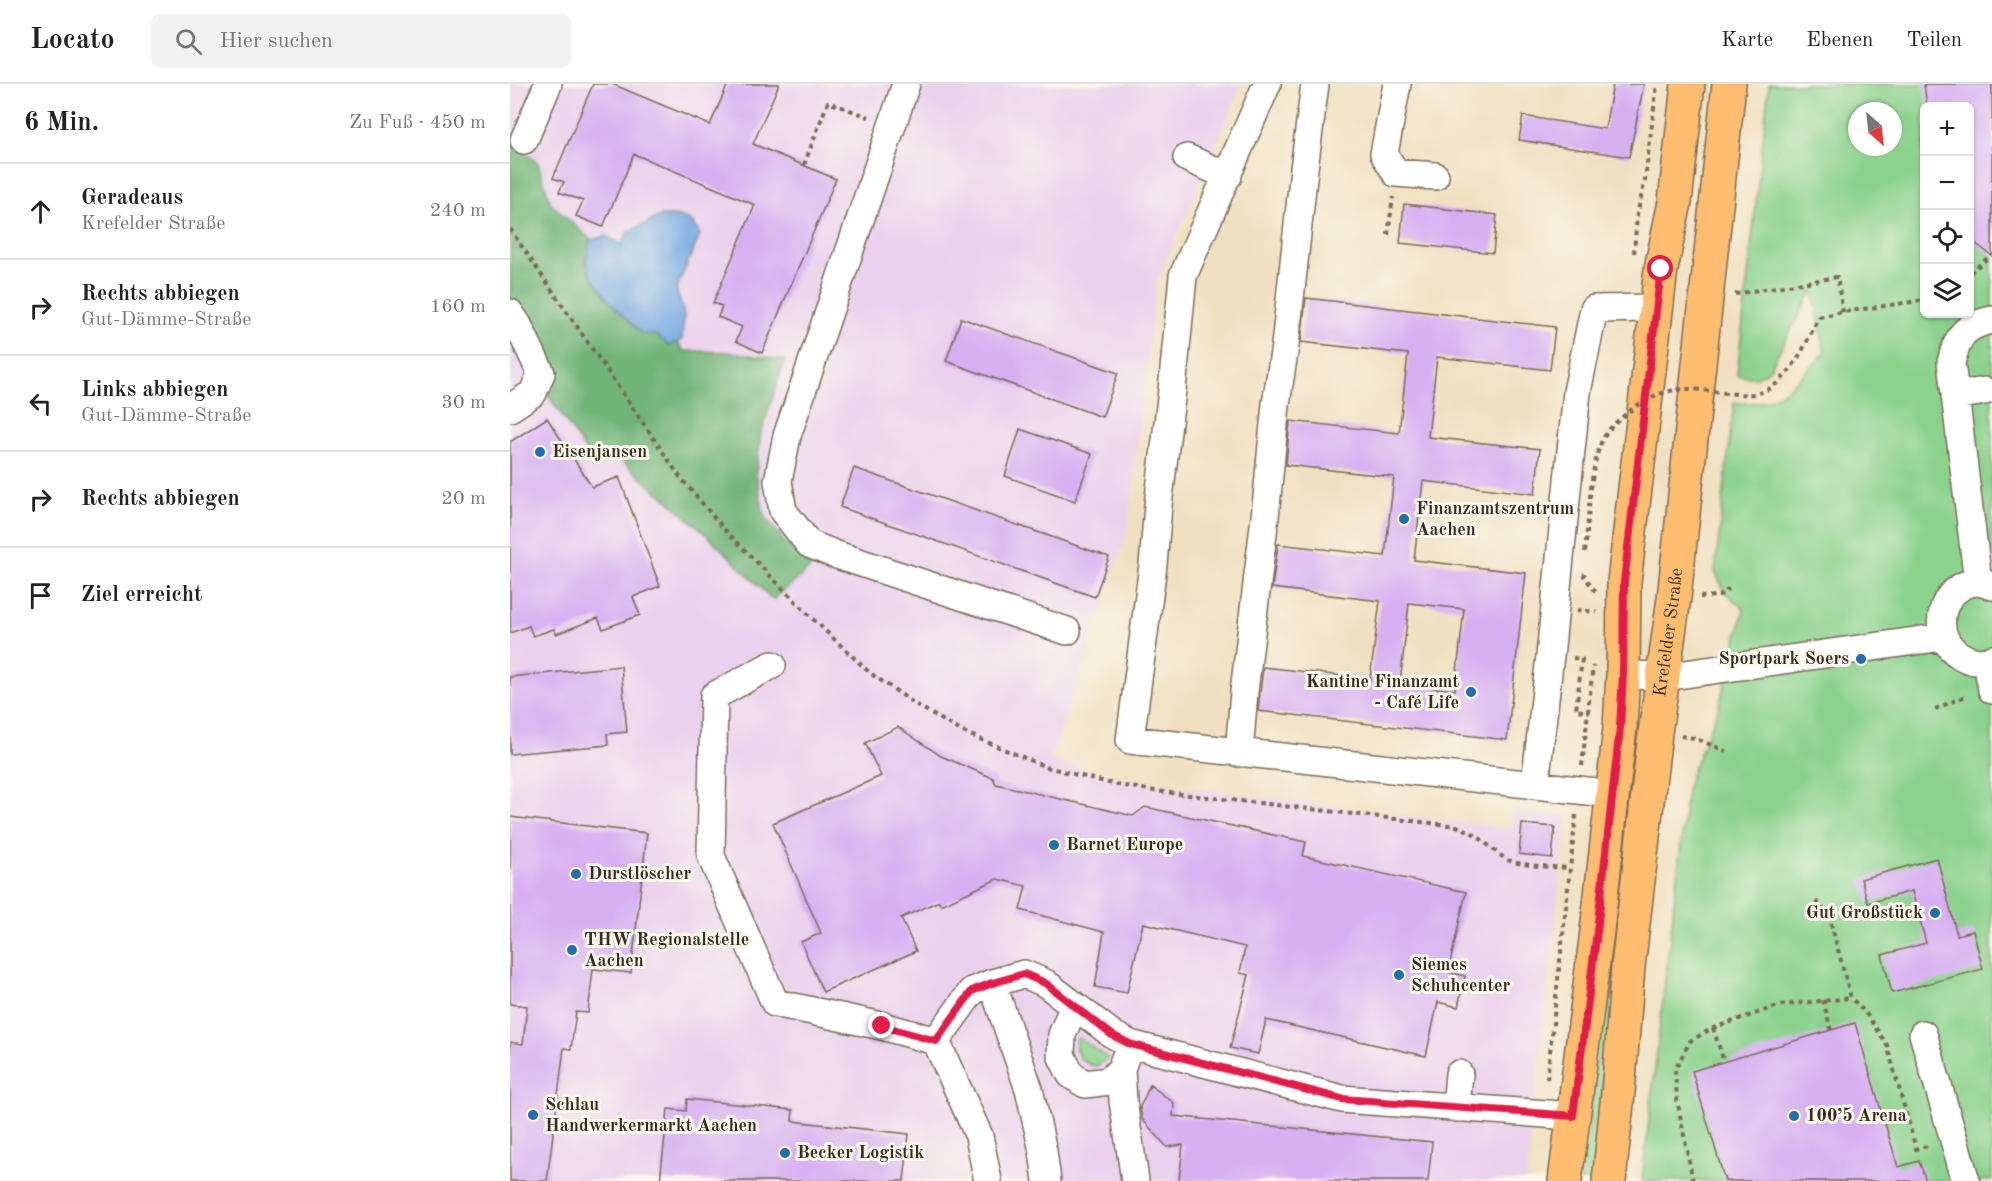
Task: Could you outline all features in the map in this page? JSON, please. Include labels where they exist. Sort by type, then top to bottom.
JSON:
[{"type":"main road","points":[[1564,1181],[1558,1115],[1612,794],[1623,674],[1624,582],[1661,269],[1675,202],[1688,84]]},
{"type":"main road","name":"Krefelder Straße","points":[[1609,1181],[1628,967],[1655,733],[1664,676],[1729,84]]},
{"type":"street","points":[[524,140],[548,84]]},
{"type":"street","points":[[906,84],[787,436],[778,481],[783,511],[809,544],[1067,631]]},
{"type":"street","points":[[1267,84],[1183,276],[1153,565],[1130,740],[1612,794]]},
{"type":"street","points":[[1239,753],[1276,404],[1285,346],[1315,84]]},
{"type":"street","points":[[1397,84],[1384,154],[1396,173],[1435,176]]},
{"type":"street","points":[[1187,158],[1228,176]]},
{"type":"street","points":[[1535,785],[1577,392],[1594,309],[1656,308]]},
{"type":"street","points":[[510,314],[518,325],[541,373],[534,393],[510,408]]},
{"type":"street","points":[[1981,692],[1990,660],[1969,661],[1953,652],[1943,637],[1940,619],[1946,601],[1960,588],[1985,584],[1951,362],[1958,339],[1975,323],[1992,320]]},
{"type":"street","points":[[1955,396],[1984,391]]},
{"type":"street","points":[[1623,674],[1664,676],[1943,637]]},
{"type":"street","points":[[772,665],[714,696],[711,856],[775,1003],[882,1026],[936,1041]]},
{"type":"street","points":[[936,1041],[972,991],[1024,974],[1045,983],[1112,1035],[1125,1056],[1123,1101],[1135,1180]]},
{"type":"street","points":[[992,983],[1029,1089],[1043,1151],[1047,1181]]},
{"type":"street","points":[[1074,1005],[1062,1035],[1061,1055],[1071,1075],[1085,1084],[1109,1082],[1125,1056]]},
{"type":"street","points":[[1923,1034],[1966,1181]]},
{"type":"street","points":[[936,1041],[979,1136],[988,1181]]},
{"type":"street","points":[[1125,1056],[1342,1099],[1558,1115]]},
{"type":"street","points":[[1456,1108],[1459,1074]]},
{"type":"path","points":[[804,165],[828,102],[848,109]]},
{"type":"path","points":[[1388,235],[1396,173]]},
{"type":"path","points":[[510,229],[680,477],[699,501],[808,614],[854,658],[870,673],[915,704],[961,731],[1017,756],[1083,777],[1155,791],[1456,826],[1480,837],[1508,860],[1569,868]]},
{"type":"path","points":[[1974,270],[1991,255]]},
{"type":"path","points":[[1707,298],[1837,277],[1843,312]]},
{"type":"path","points":[[1585,560],[1595,467],[1601,442],[1616,421],[1641,403],[1662,392],[1685,389],[1761,393],[1775,385],[1798,360],[1819,317],[1920,301]]},
{"type":"path","points":[[1585,568],[1584,576],[1600,597]]},
{"type":"path","points":[[1719,596],[1731,587]]},
{"type":"path","points":[[1596,623],[1598,604]]},
{"type":"path","points":[[1575,610],[1597,612]]},
{"type":"path","points":[[1550,656],[1582,659],[1576,710],[1589,712]]},
{"type":"path","points":[[1558,1115],[1569,868],[1594,657]]},
{"type":"path","points":[[1935,709],[1981,692]]},
{"type":"path","points":[[1655,733],[1694,738],[1725,751]]},
{"type":"path","points":[[1816,901],[1829,916],[1851,998],[1865,1012],[1887,1045],[1916,1149],[1954,1138]]},
{"type":"path","points":[[1693,1181],[1677,1100],[1675,1070],[1690,1041],[1713,1028],[1781,1005],[1851,998]]},
{"type":"path","points":[[1823,1000],[1830,1030]]},
{"type":"path","points":[[1713,1028],[1724,1062]]},
{"type":"shaded area","points":[[510,84],[1242,84],[1156,284],[1127,533],[1050,760],[1125,780],[1511,829],[1513,812],[1567,816],[1526,1181],[510,1181]]},
{"type":"green space","name":"Sportpark Soers","points":[[1769,84],[1992,84],[1992,1181],[1642,1181],[1688,782],[1718,710],[1744,609],[1725,592],[1715,571],[1734,402],[1749,403],[1774,397],[1795,382],[1825,353],[1813,290],[1769,370],[1761,375],[1746,377],[1737,375]]},
{"type":"green space","points":[[510,140],[538,163],[551,204],[635,279],[684,351],[729,352],[785,360],[761,433],[756,473],[764,515],[787,545],[812,567],[773,600],[704,532],[615,455],[596,466],[548,395],[555,387],[541,355],[510,305]]},
{"type":"green space","points":[[1630,737],[1641,737],[1593,1181],[1580,1181],[1589,1130]]},
{"type":"green space","points":[[1078,1037],[1108,1058],[1097,1066],[1087,1063],[1077,1053]]},
{"type":"water","points":[[661,216],[684,218],[692,223],[700,235],[676,289],[684,314],[682,340],[669,346],[656,335],[642,334],[611,303],[591,276],[586,261],[590,240],[606,236],[622,244],[628,232]]},
{"type":"building","points":[[593,84],[612,84],[710,125],[728,84],[779,84],[753,144],[836,179],[762,353],[736,341],[742,327],[718,317],[722,306],[713,303],[755,205],[634,154],[603,227],[576,216],[583,201],[559,192],[564,182],[553,178]]},
{"type":"building","points":[[1613,84],[1644,84],[1629,157],[1519,140],[1523,116],[1605,129]]},
{"type":"building","points":[[1924,84],[1992,84],[1992,256],[1974,242],[1974,102],[1926,102]]},
{"type":"building","points":[[1404,204],[1497,215],[1493,253],[1400,243]]},
{"type":"building","name":"Finanzamtszentrum Aachen","points":[[1306,298],[1555,327],[1550,370],[1437,357],[1428,437],[1540,449],[1535,494],[1423,481],[1414,560],[1526,573],[1507,740],[1258,711],[1263,667],[1370,679],[1380,601],[1272,588],[1278,544],[1385,556],[1394,477],[1286,465],[1290,421],[1399,433],[1408,354],[1301,342]],"holes":[[[1409,603],[1464,609],[1455,690],[1400,684]]]},
{"type":"building","points":[[961,318],[1118,373],[1102,417],[946,361]]},
{"type":"building","points":[[547,418],[592,487],[619,477],[660,586],[633,597],[640,615],[603,629],[598,618],[556,634],[554,629],[533,636],[529,626],[510,633],[510,442]]},
{"type":"building","points":[[1020,429],[1092,454],[1075,501],[1005,476]]},
{"type":"building","points":[[854,468],[1109,557],[1095,597],[840,507]]},
{"type":"building","points":[[621,666],[627,732],[607,734],[608,745],[510,754],[510,677]]},
{"type":"building","points":[[898,727],[941,756],[993,778],[996,784],[1133,816],[1145,807],[1306,842],[1303,856],[1466,892],[1448,972],[1465,976],[1458,1007],[1438,1002],[1426,1056],[1266,1020],[1258,1054],[1230,1048],[1249,975],[1240,973],[1245,947],[1143,923],[1127,993],[1095,987],[1104,932],[1020,910],[1026,886],[997,879],[941,905],[939,901],[901,918],[916,951],[823,992],[801,942],[821,933],[773,823],[881,776],[865,743]]},
{"type":"building","points":[[510,817],[647,833],[631,973],[593,969],[588,1013],[576,1012],[571,1049],[564,1048],[547,1181],[510,1181],[510,1042],[523,1044],[527,1006],[510,1004]]},
{"type":"building","points":[[1522,824],[1555,827],[1552,858],[1519,854]]},
{"type":"building","points":[[1937,858],[1957,935],[1973,931],[1983,969],[1892,993],[1882,955],[1926,943],[1912,891],[1868,903],[1861,879]]},
{"type":"building","name":"100’5 Arena","points":[[1855,1023],[1898,1167],[1919,1161],[1926,1181],[1725,1181],[1692,1071]]},
{"type":"building","points":[[1150,1085],[1174,1103],[1173,1116],[1432,1142],[1428,1181],[1179,1181],[1183,1145],[1167,1147],[1142,1119],[1140,1107]]},
{"type":"building","name":"Becker Logistik","points":[[687,1099],[793,1110],[792,1121],[909,1134],[904,1181],[660,1181],[668,1109],[686,1111]]},
{"type":"place","name":"Eisenjansen","points":[[540,452]]},
{"type":"place","name":"Finanzamtszentrum Aachen","points":[[1404,519]]},
{"type":"place","name":"Sportpark Soers","points":[[1861,659]]},
{"type":"place","name":"Kantine Finanzamt - Café Life","points":[[1471,692]]},
{"type":"place","name":"Barnet Europe","points":[[1054,845]]},
{"type":"place","name":"Durstlöscher","points":[[576,874]]},
{"type":"place","name":"Gut Großstück","points":[[1935,913]]},
{"type":"place","name":"THW Regionalstelle Aachen","points":[[572,950]]},
{"type":"place","name":"Siemes Schuhcenter","points":[[1399,975]]},
{"type":"place","name":"Schlau Handwerkermarkt Aachen","points":[[533,1115]]},
{"type":"place","name":"100’5 Arena","points":[[1794,1116]]},
{"type":"place","name":"Becker Logistik","points":[[785,1153]]},
{"type":"route","points":[[882,1026],[936,1041],[972,991],[1024,974],[1045,983],[1112,1035],[1130,1044],[1342,1099],[1573,1116],[1620,728],[1624,582],[1661,269]]}]
